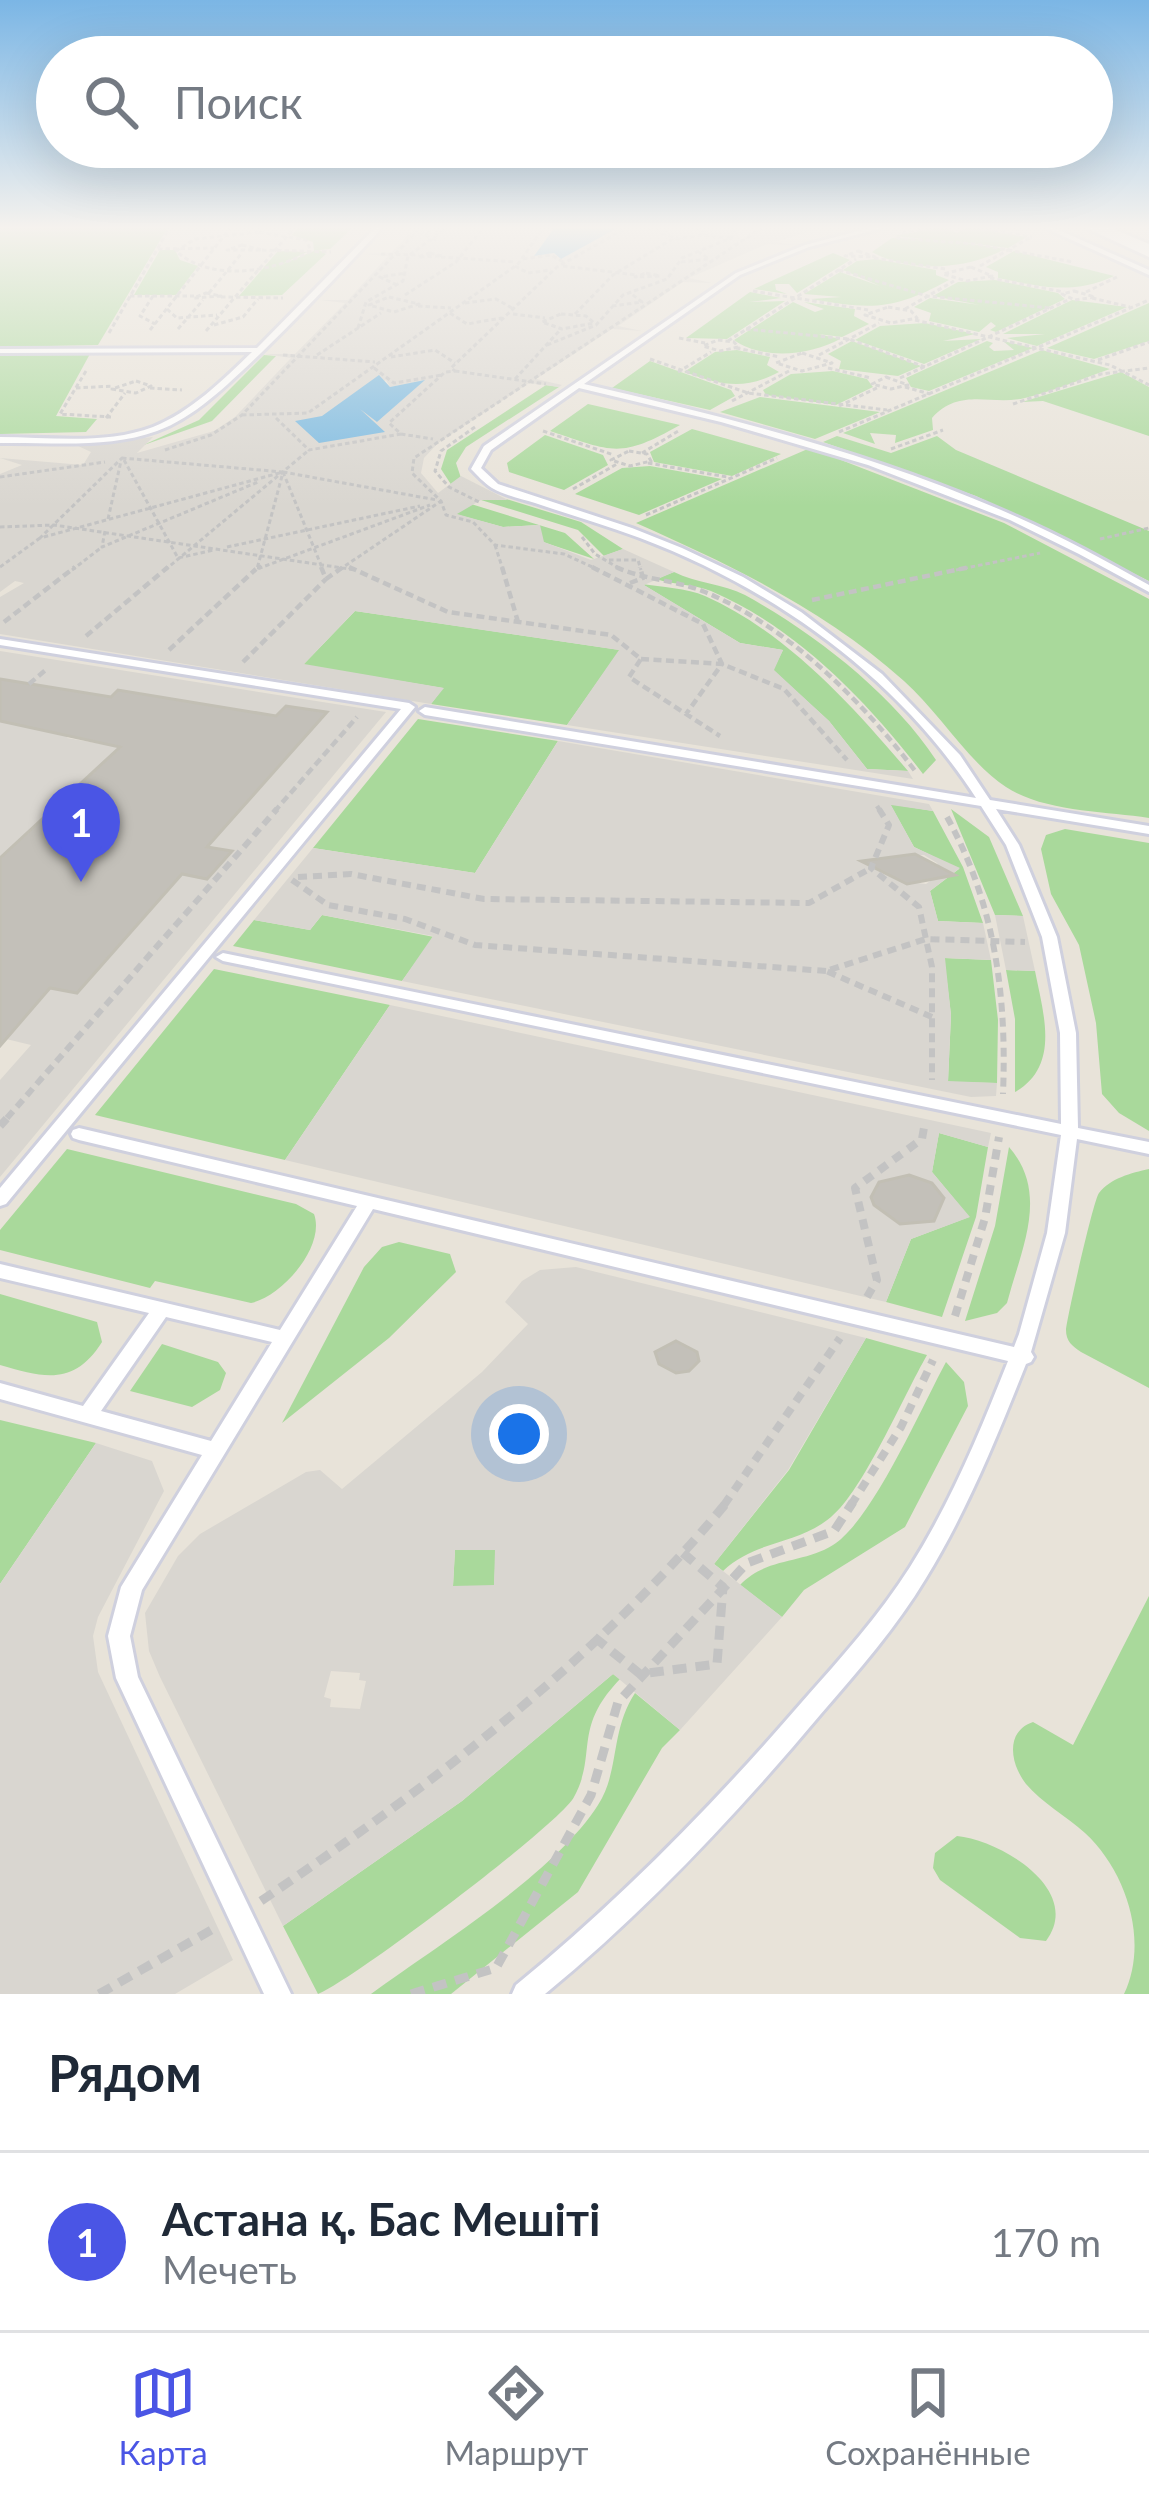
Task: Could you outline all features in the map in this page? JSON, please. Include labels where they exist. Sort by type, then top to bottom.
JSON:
[{"type":"lane","points":[[0,440],[107,438],[157,428],[183,416],[291,320]]},
{"type":"lane","points":[[525,1994],[734,1802],[893,1612],[962,1495],[1024,1357],[1061,1223],[1072,1132],[1066,1017],[1053,942],[1028,870],[991,805],[879,676],[782,606],[653,539],[504,490],[481,475],[476,461],[488,448],[568,386],[668,320]]},
{"type":"lane","points":[[0,351],[260,352]]},
{"type":"lane","points":[[568,386],[836,451],[1070,546],[1149,589]]},
{"type":"lane","points":[[0,642],[409,707],[0,1200]]},
{"type":"lane","points":[[425,711],[1149,830]]},
{"type":"lane","points":[[224,957],[1149,1148]]},
{"type":"lane","points":[[79,1134],[1024,1357]]},
{"type":"lane","points":[[278,1994],[122,1659],[123,1608],[369,1202]]},
{"type":"lane","points":[[0,1271],[285,1338]]},
{"type":"lane","points":[[87,1416],[162,1309]]},
{"type":"lane","points":[[0,1391],[216,1451]]},
{"type":"path","points":[[106,338],[116,320]]},
{"type":"path","points":[[148,320],[155,324]]},
{"type":"path","points":[[145,338],[158,320]]},
{"type":"path","points":[[171,338],[187,320]]},
{"type":"path","points":[[199,339],[216,320]]},
{"type":"path","points":[[211,326],[229,320]]},
{"type":"path","points":[[358,328],[361,320]]},
{"type":"path","points":[[314,357],[370,320]]},
{"type":"path","points":[[242,416],[308,413],[437,320]]},
{"type":"path","points":[[401,434],[389,423],[455,367],[500,320]]},
{"type":"path","points":[[545,320],[544,325],[561,329],[594,325],[624,329]]},
{"type":"path","points":[[592,320],[594,325]]},
{"type":"path","points":[[547,344],[598,320]]},
{"type":"path","points":[[441,501],[417,482],[412,466],[436,439],[618,320]]},
{"type":"path","points":[[487,505],[460,494],[435,471],[441,451],[638,320]]},
{"type":"path","points":[[713,350],[703,344],[728,341],[760,320]]},
{"type":"path","points":[[877,320],[882,322]]},
{"type":"path","points":[[678,372],[713,350],[736,348],[780,357],[819,355],[882,322],[913,320]]},
{"type":"path","points":[[914,320],[1098,360],[1149,385]]},
{"type":"path","points":[[731,402],[791,370],[828,368],[874,379],[900,378],[1025,320]]},
{"type":"path","points":[[854,439],[836,433],[1101,320]]},
{"type":"path","points":[[697,326],[650,359],[748,393],[890,410]]},
{"type":"path","points":[[515,379],[561,329]]},
{"type":"path","points":[[746,329],[849,339],[925,367]]},
{"type":"path","points":[[728,341],[736,348]]},
{"type":"path","points":[[1098,360],[1149,343]]},
{"type":"path","points":[[388,358],[435,350],[455,367],[568,386]]},
{"type":"path","points":[[260,352],[375,365],[394,383],[442,375]]},
{"type":"path","points":[[819,355],[831,360],[828,368]]},
{"type":"path","points":[[780,357],[776,363],[791,370]]},
{"type":"path","points":[[92,360],[60,415],[129,418]]},
{"type":"path","points":[[1012,404],[1101,374],[1149,368]]},
{"type":"path","points":[[900,378],[908,382],[905,387]]},
{"type":"path","points":[[874,379],[872,384],[879,387],[930,394]]},
{"type":"path","points":[[76,388],[136,381],[150,388]]},
{"type":"path","points":[[113,386],[125,393]]},
{"type":"path","points":[[837,407],[879,387]]},
{"type":"path","points":[[106,416],[125,393],[150,388],[183,391],[168,405]]},
{"type":"path","points":[[106,416],[111,431]]},
{"type":"path","points":[[276,418],[309,450]]},
{"type":"path","points":[[528,442],[558,421]]},
{"type":"path","points":[[543,431],[614,455],[642,453],[688,425]]},
{"type":"path","points":[[888,450],[943,430]]},
{"type":"path","points":[[93,630],[309,450],[401,434],[436,439]]},
{"type":"path","points":[[642,453],[651,459],[648,463]]},
{"type":"path","points":[[638,519],[787,454]]},
{"type":"path","points":[[614,455],[611,460],[617,464]]},
{"type":"path","points":[[0,477],[122,458],[283,472],[441,501]]},
{"type":"path","points":[[122,458],[178,558]]},
{"type":"path","points":[[102,547],[122,458]]},
{"type":"path","points":[[0,567],[40,538],[122,458]]},
{"type":"path","points":[[582,501],[564,495],[617,464],[648,463],[732,478]]},
{"type":"path","points":[[40,538],[283,472]]},
{"type":"path","points":[[11,616],[102,547],[283,472]]},
{"type":"path","points":[[283,472],[326,579]]},
{"type":"path","points":[[257,569],[283,472]]},
{"type":"path","points":[[176,644],[257,569],[476,488]]},
{"type":"path","points":[[178,558],[441,501]]},
{"type":"path","points":[[250,656],[326,579],[441,501]]},
{"type":"path","points":[[0,527],[54,525],[346,566],[448,612],[611,635],[641,659],[722,664],[686,714]]},
{"type":"path","points":[[782,606],[1149,528]]},
{"type":"path","points":[[411,1994],[496,1968],[591,1795],[607,1726],[640,1674],[723,1587],[764,1555],[818,1541],[835,1531],[901,1426],[945,1335],[985,1218],[1002,1118],[1007,1033],[992,941],[975,875],[930,793],[869,716],[763,626],[706,592],[643,578],[604,560],[568,530]]},
{"type":"path","points":[[495,545],[518,622]]},
{"type":"path","points":[[590,565],[638,560],[643,578]]},
{"type":"path","points":[[629,584],[643,578]]},
{"type":"path","points":[[641,659],[629,677],[724,739]]},
{"type":"path","points":[[0,1126],[371,701]]},
{"type":"path","points":[[825,754],[845,757]]},
{"type":"path","points":[[871,868],[809,903],[484,899],[351,874],[289,878],[328,905],[405,919],[475,945],[826,971],[932,1017]]},
{"type":"path","points":[[826,971],[926,939],[1029,943]]},
{"type":"path","points":[[683,1553],[723,1587]]},
{"type":"path","points":[[594,1637],[640,1674],[717,1664],[723,1587]]},
{"type":"green space","points":[[0,320],[113,320],[98,345],[0,347]]},
{"type":"green space","points":[[711,320],[756,320],[727,339],[686,338]]},
{"type":"green space","points":[[765,320],[862,320],[869,324],[842,337],[818,334],[840,339],[800,352],[758,351],[734,340]]},
{"type":"green space","points":[[1021,320],[996,332],[990,330],[996,326],[991,322],[979,332],[929,321]]},
{"type":"green space","points":[[1031,320],[1097,320],[1037,346],[1007,338],[1045,334],[1003,334]]},
{"type":"green space","points":[[1110,320],[1149,320],[1149,341],[1094,359],[1047,348]]},
{"type":"green space","points":[[925,323],[975,334],[943,341],[981,339],[924,364],[855,340],[880,326]]},
{"type":"green space","points":[[852,341],[921,366],[898,376],[839,369],[841,361],[828,354]]},
{"type":"green space","points":[[987,341],[993,343],[989,347],[994,351],[1014,350],[1003,341],[1033,348],[929,391],[911,387],[906,378]]},
{"type":"green space","points":[[737,350],[770,357],[767,365],[779,372],[732,384],[684,372],[715,352]]},
{"type":"green space","points":[[1042,350],[1110,369],[1025,398],[954,403],[932,418],[933,430],[895,443],[896,435],[870,433],[875,444],[843,433]]},
{"type":"green space","points":[[91,352],[56,416],[97,419],[86,432],[0,434],[0,355]]},
{"type":"green space","points":[[264,355],[276,356],[212,421],[141,446],[199,420]]},
{"type":"green space","points":[[650,361],[731,390],[735,396],[710,410],[612,388]]},
{"type":"green space","points":[[833,371],[867,379],[873,387],[836,405],[766,395],[763,390],[791,374]]},
{"type":"green space","points":[[1121,372],[1149,387],[1149,436],[1043,401],[1022,402]]},
{"type":"green space","points":[[546,385],[559,387],[466,447],[456,463],[461,478],[452,486],[441,469],[447,450]]},
{"type":"green space","points":[[760,397],[880,412],[815,439],[720,412]]},
{"type":"green space","points":[[588,404],[680,425],[643,443],[616,449],[550,431]]},
{"type":"green space","points":[[692,429],[781,454],[732,476],[654,462],[650,452]]},
{"type":"green space","points":[[545,435],[603,455],[608,465],[564,490],[509,472],[507,463]]},
{"type":"green space","points":[[837,436],[891,453],[937,436],[956,450],[1149,531],[1149,581],[976,496],[823,442]]},
{"type":"green space","points":[[810,448],[1004,523],[1149,599],[1149,818],[1056,806],[1006,787],[904,681],[842,632],[743,573],[636,523]]},
{"type":"green space","points":[[650,466],[722,479],[639,515],[575,494],[622,468]]},
{"type":"green space","points":[[506,499],[581,522],[623,549],[604,556],[578,530],[481,500]]},
{"type":"green space","points":[[471,504],[565,533],[594,559],[543,542],[539,525],[503,527],[455,514]]},
{"type":"green space","points":[[674,572],[745,595],[798,627],[874,688],[936,760],[923,774],[855,694],[772,625],[711,591],[656,579]]},
{"type":"green space","points":[[642,584],[698,593],[763,629],[841,696],[908,771],[867,769],[829,721],[773,670],[783,650],[740,643]]},
{"type":"green space","points":[[355,611],[620,650],[567,725],[431,704],[443,688],[303,665]]},
{"type":"green space","points":[[418,719],[558,741],[475,873],[313,848]]},
{"type":"green space","points":[[890,804],[933,811],[963,867],[983,923],[938,921],[930,891],[959,869],[914,847]]},
{"type":"green space","points":[[951,809],[989,837],[1023,916],[995,915]]},
{"type":"green space","points":[[1065,829],[1149,843],[1149,1131],[1119,1113],[1102,1094],[1096,1023],[1079,945],[1051,894],[1041,849],[1046,835]]},
{"type":"green space","points":[[322,915],[434,937],[402,981],[233,946],[254,920],[310,930]]},
{"type":"green space","points":[[944,958],[991,960],[998,1020],[997,1083],[948,1082],[951,1015]]},
{"type":"green space","points":[[214,969],[390,1005],[285,1160],[95,1115]]},
{"type":"green space","points":[[1006,970],[1035,971],[1044,1022],[1038,1068],[1015,1092],[1015,1019]]},
{"type":"green space","points":[[939,1133],[988,1147],[976,1217],[942,1317],[886,1302],[911,1239],[969,1217],[932,1172]]},
{"type":"green space","points":[[1009,1147],[1028,1184],[1025,1242],[1007,1303],[997,1313],[965,1321],[995,1226]]},
{"type":"green space","points":[[67,1149],[296,1204],[314,1214],[313,1241],[287,1281],[251,1303],[155,1281],[150,1288],[0,1250],[0,1230]]},
{"type":"green space","points":[[1149,1169],[1149,1388],[1078,1350],[1066,1330],[1099,1193],[1115,1180]]},
{"type":"green space","points":[[399,1242],[450,1254],[456,1272],[389,1338],[282,1423],[364,1267],[382,1247]]},
{"type":"green space","points":[[0,1294],[97,1322],[102,1342],[81,1366],[57,1375],[0,1365]]},
{"type":"green space","points":[[866,1338],[927,1355],[856,1486],[818,1526],[749,1553],[723,1571],[714,1564],[789,1470]]},
{"type":"green space","points":[[162,1344],[218,1362],[226,1373],[220,1390],[192,1407],[130,1391]]},
{"type":"green space","points":[[946,1362],[964,1382],[968,1406],[905,1527],[804,1590],[782,1617],[740,1585],[761,1570],[821,1551],[848,1532],[880,1488]]},
{"type":"green space","points":[[0,1420],[96,1443],[0,1584]]},
{"type":"green space","points":[[455,1550],[496,1550],[494,1586],[453,1586]]},
{"type":"green space","points":[[1149,1596],[1149,1994],[1124,1994],[1131,1974],[1134,1930],[1122,1887],[1100,1849],[1026,1784],[1013,1750],[1018,1733],[1033,1722],[1073,1745]]},
{"type":"green space","points":[[613,1674],[620,1679],[596,1712],[581,1781],[560,1813],[452,1902],[318,1994],[283,1926],[462,1801]]},
{"type":"green space","points":[[635,1693],[680,1730],[662,1748],[578,1892],[451,1994],[371,1994],[525,1882],[578,1831],[605,1792],[622,1722]]},
{"type":"green space","points":[[957,1836],[1014,1858],[1046,1886],[1055,1922],[1046,1941],[1020,1938],[940,1880],[933,1868],[935,1853]]},
{"type":"shaded area","points":[[328,320],[627,320],[618,326],[642,331],[612,329],[536,379],[562,385],[529,383],[438,443],[424,458],[421,473],[438,493],[461,476],[508,500],[481,500],[457,514],[503,527],[540,525],[544,542],[591,560],[623,549],[674,572],[644,585],[740,643],[783,650],[774,670],[829,721],[867,769],[908,771],[913,779],[567,725],[619,650],[355,611],[304,664],[444,688],[431,704],[0,634],[0,597],[24,583],[15,581],[0,592],[0,474],[22,465],[0,458],[83,465],[91,452],[76,445],[153,437],[137,453],[214,431],[235,417],[291,358],[265,354],[295,354]],"holes":[[[386,380],[390,387],[423,381],[377,422],[361,409],[326,415]]]},
{"type":"shaded area","points":[[0,651],[386,712],[0,1177],[0,1080],[31,1045],[6,1039],[50,988],[77,993],[173,885],[157,870],[207,879],[230,851],[181,842],[326,713],[286,706],[276,716],[118,691],[103,704],[0,679]]},
{"type":"shaded area","points":[[0,721],[76,728],[67,738],[120,747],[0,858]]},
{"type":"shaded area","points":[[558,741],[929,804],[933,811],[891,805],[914,847],[960,868],[930,891],[938,921],[983,923],[991,960],[945,958],[951,1015],[948,1081],[997,1083],[996,1096],[971,1097],[402,981],[433,936],[322,915],[310,930],[254,920],[313,848],[475,873]],"holes":[[[924,855],[942,873],[926,884],[898,881],[886,872],[890,858]]]},
{"type":"shaded area","points":[[995,915],[1023,916],[1035,971],[1006,970]]},
{"type":"shaded area","points":[[390,1005],[991,1133],[988,1147],[939,1133],[932,1172],[970,1217],[911,1239],[886,1302],[285,1160]],"holes":[[[909,1175],[932,1183],[944,1198],[934,1221],[900,1224],[874,1205],[871,1197],[879,1182]]]},
{"type":"shaded area","points":[[576,1267],[866,1338],[788,1470],[714,1564],[782,1617],[680,1730],[613,1674],[462,1801],[283,1926],[160,1677],[149,1651],[145,1613],[178,1556],[200,1534],[306,1472],[320,1470],[342,1489],[482,1372],[528,1324],[505,1302],[522,1281],[540,1270]],"holes":[[[455,1550],[495,1550],[494,1585],[453,1586]],[[331,1671],[360,1673],[359,1680],[366,1681],[360,1709],[330,1707],[331,1699],[324,1697]]]},
{"type":"shaded area","points":[[96,1443],[152,1461],[164,1491],[98,1617],[93,1636],[98,1672],[233,1960],[175,1994],[0,1994],[0,1584]]},
{"type":"water","points":[[379,375],[390,387],[425,380],[377,422],[360,409],[385,432],[319,443],[295,421],[322,416]]},
{"type":"building","points":[[0,679],[111,697],[118,690],[276,716],[286,706],[327,712],[207,847],[232,851],[207,879],[182,874],[77,993],[50,988],[0,1046],[0,858],[120,747],[0,721]]},
{"type":"building","points":[[915,854],[955,875],[907,884],[861,861]]},
{"type":"building","points":[[909,1175],[932,1183],[944,1198],[934,1221],[900,1224],[874,1205],[871,1197],[879,1182]]},
{"type":"building","points":[[676,1341],[697,1352],[699,1361],[689,1371],[676,1373],[659,1364],[655,1352]]},
{"type":"place","name":"Астана қ. Бас Мешіті","points":[[81,882]]}]
